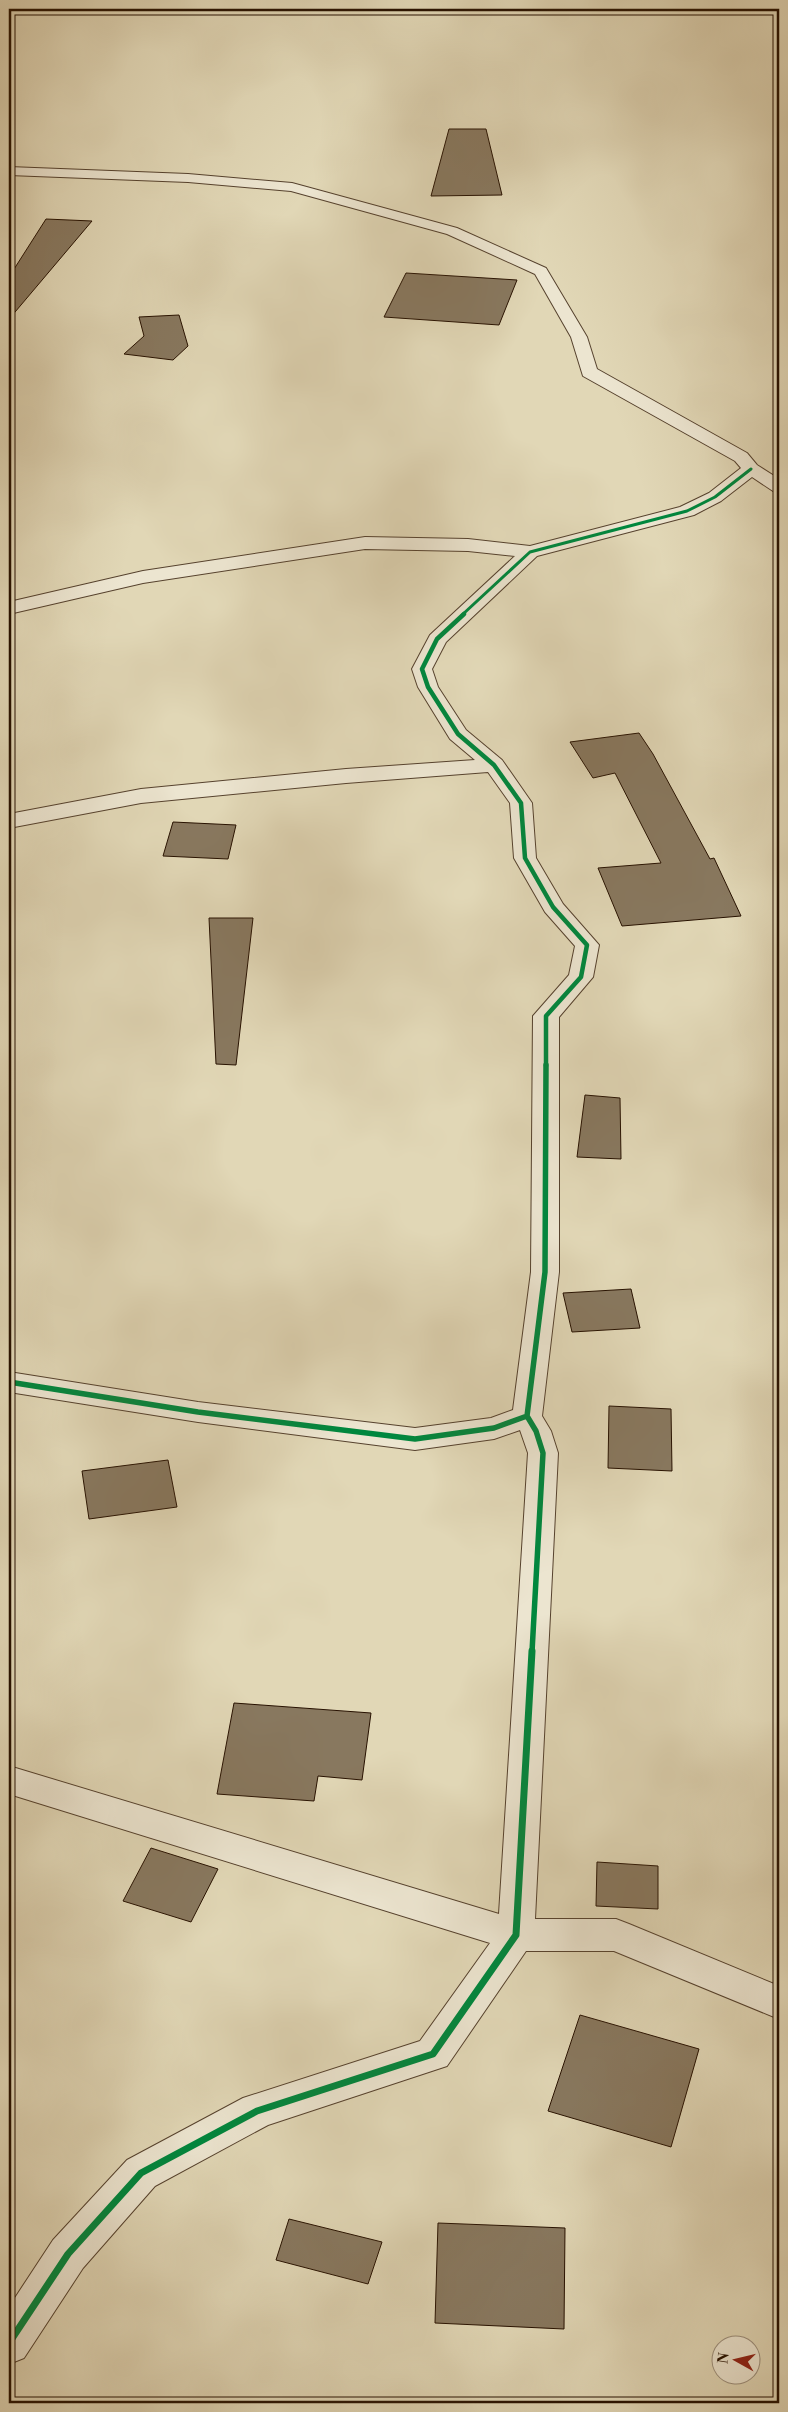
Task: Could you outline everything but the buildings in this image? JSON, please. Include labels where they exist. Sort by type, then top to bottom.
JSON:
[{"type":"street","points":[[9,171],[188,178],[292,187],[452,231],[541,271],[579,337],[590,372],[741,457],[751,469],[779,487]]},
{"type":"street","points":[[9,608],[143,577],[365,543],[468,545],[530,552],[687,511],[715,497],[751,469]]},
{"type":"street","points":[[9,2343],[68,2254],[141,2173],[258,2111],[433,2054],[516,1935],[543,1453],[536,1431],[527,1416],[545,1272],[546,1016],[581,977],[587,945],[553,907],[524,858],[521,803],[494,765],[458,734],[428,687],[422,669],[437,639],[530,552]]},
{"type":"street","points":[[9,821],[141,796],[346,776],[494,765]]},
{"type":"street","points":[[9,1382],[198,1412],[415,1439],[494,1428],[527,1416]]},
{"type":"street","points":[[9,1780],[516,1935],[616,1935],[779,2003]]},
{"type":"cycle path","points":[[9,1382],[198,1412],[415,1439],[494,1428],[527,1416],[545,1272],[546,1016],[581,977],[587,945],[553,907],[525,858],[521,803],[494,765],[458,734],[428,687],[422,669],[437,639],[530,552],[687,511],[715,497],[751,469]]},
{"type":"cycle path","points":[[9,2343],[68,2254],[141,2173],[257,2111],[433,2054],[516,1935],[543,1453],[536,1431],[527,1416]]}]
